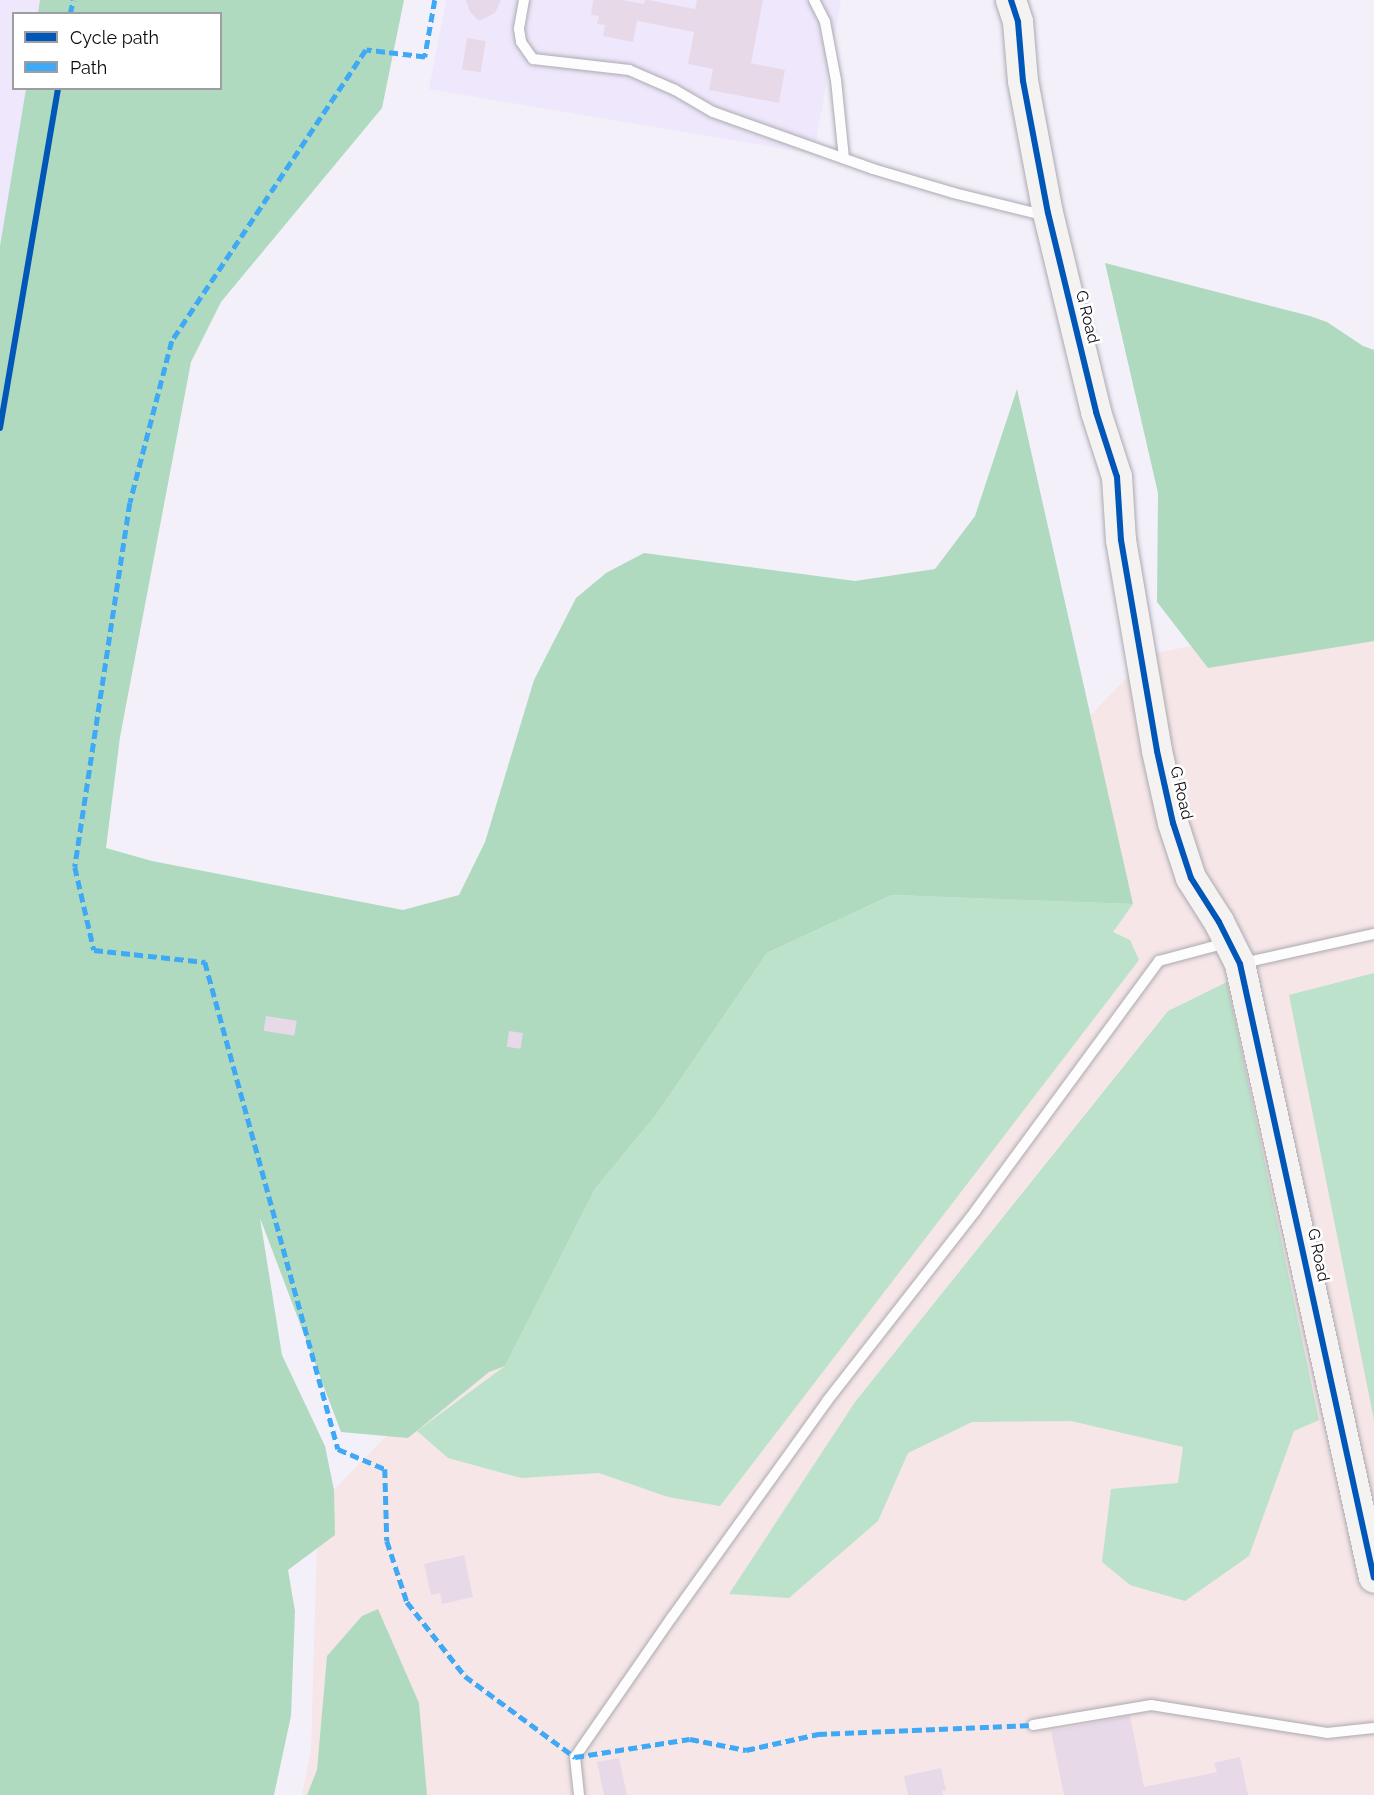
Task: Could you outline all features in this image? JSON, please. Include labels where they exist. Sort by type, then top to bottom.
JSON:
[{"type":"street","name":"G Road","points":[[1011,0],[1018,22],[1023,81],[1049,216],[1096,412],[1117,477],[1121,540],[1157,751],[1173,823],[1191,878],[1235,953],[1374,1578]]},
{"type":"lane","points":[[524,0],[519,29],[521,42],[533,59],[629,70],[675,90],[713,112],[844,159],[954,194],[1049,216]]},
{"type":"lane","points":[[814,0],[822,11],[829,46],[844,159]]},
{"type":"lane","points":[[579,1795],[575,1757],[827,1401],[976,1210],[1158,961],[1374,934]]},
{"type":"lane","points":[[1034,1725],[1151,1705],[1327,1733],[1374,1728]]},
{"type":"shaded area","points":[[0,0],[56,0],[54,12],[12,12],[12,90],[41,90],[0,334]]},
{"type":"shaded area","points":[[446,0],[841,0],[814,154],[429,89]]},
{"type":"shaded area","points":[[1374,611],[1374,1795],[302,1795],[311,1750],[318,1506],[1150,654]]},
{"type":"green space","points":[[40,0],[404,0],[382,108],[221,302],[191,362],[120,737],[106,848],[152,861],[403,910],[459,895],[485,842],[534,680],[576,598],[606,573],[644,553],[855,581],[935,569],[975,516],[1017,389],[1133,904],[892,895],[767,953],[656,1115],[595,1189],[505,1366],[489,1372],[408,1438],[341,1432],[260,1218],[282,1355],[325,1446],[334,1490],[335,1535],[288,1570],[295,1611],[291,1716],[274,1795],[0,1795],[0,246],[26,90],[222,90],[222,12],[38,12]]},
{"type":"green space","points":[[1105,263],[1310,316],[1327,322],[1363,346],[1374,350],[1374,641],[1208,668],[1157,602],[1158,493]]},
{"type":"green space","points":[[892,895],[1133,904],[1113,932],[1130,940],[1139,960],[720,1506],[668,1497],[599,1473],[521,1478],[448,1458],[417,1431],[505,1366],[595,1189],[656,1115],[767,953]]},
{"type":"green space","points":[[1374,973],[1374,1420],[1289,995]]},
{"type":"green space","points":[[1227,982],[1319,1420],[1294,1431],[1249,1556],[1185,1601],[1130,1585],[1102,1562],[1111,1489],[1178,1483],[1183,1447],[1071,1421],[972,1422],[908,1453],[878,1521],[789,1598],[729,1594],[855,1402],[1168,1011]]},
{"type":"green space","points":[[378,1609],[419,1703],[427,1795],[307,1795],[317,1770],[327,1656],[362,1616]]},
{"type":"building","points":[[466,0],[501,0],[495,13],[479,21],[470,12]]},
{"type":"building","points":[[593,0],[623,0],[644,4],[645,0],[648,0],[695,9],[697,0],[763,0],[751,63],[785,70],[779,103],[709,90],[713,69],[688,64],[694,32],[637,21],[633,42],[603,36],[605,25],[597,24],[599,16],[591,15]]},
{"type":"building","points":[[467,38],[486,41],[481,73],[462,70]]},
{"type":"building","points":[[266,1016],[297,1021],[294,1036],[264,1031]]},
{"type":"building","points":[[509,1031],[523,1033],[521,1049],[507,1047]]},
{"type":"building","points":[[464,1555],[473,1597],[442,1604],[440,1593],[431,1595],[424,1564]]},
{"type":"building","points":[[1130,1716],[1144,1787],[1217,1772],[1214,1763],[1240,1757],[1248,1795],[1064,1795],[1051,1731]]},
{"type":"building","points":[[619,1758],[627,1795],[604,1795],[597,1762]]},
{"type":"building","points":[[941,1768],[946,1790],[942,1791],[943,1795],[908,1795],[904,1776]]},
{"type":"marked path","points":[[70,12],[73,0]]},
{"type":"marked path","points":[[435,0],[425,57],[366,50],[172,341],[130,503],[75,867],[94,950],[205,962],[338,1449],[385,1469],[387,1541],[407,1602],[465,1676],[575,1757],[690,1739],[746,1750],[818,1734],[1033,1725]]},
{"type":"cycle path","points":[[1011,0],[1018,22],[1023,81],[1048,213],[1096,412],[1117,477],[1121,540],[1157,751],[1173,823],[1191,878],[1219,922],[1240,964],[1374,1578]]},
{"type":"cycle path","points":[[0,428],[58,90]]}]
